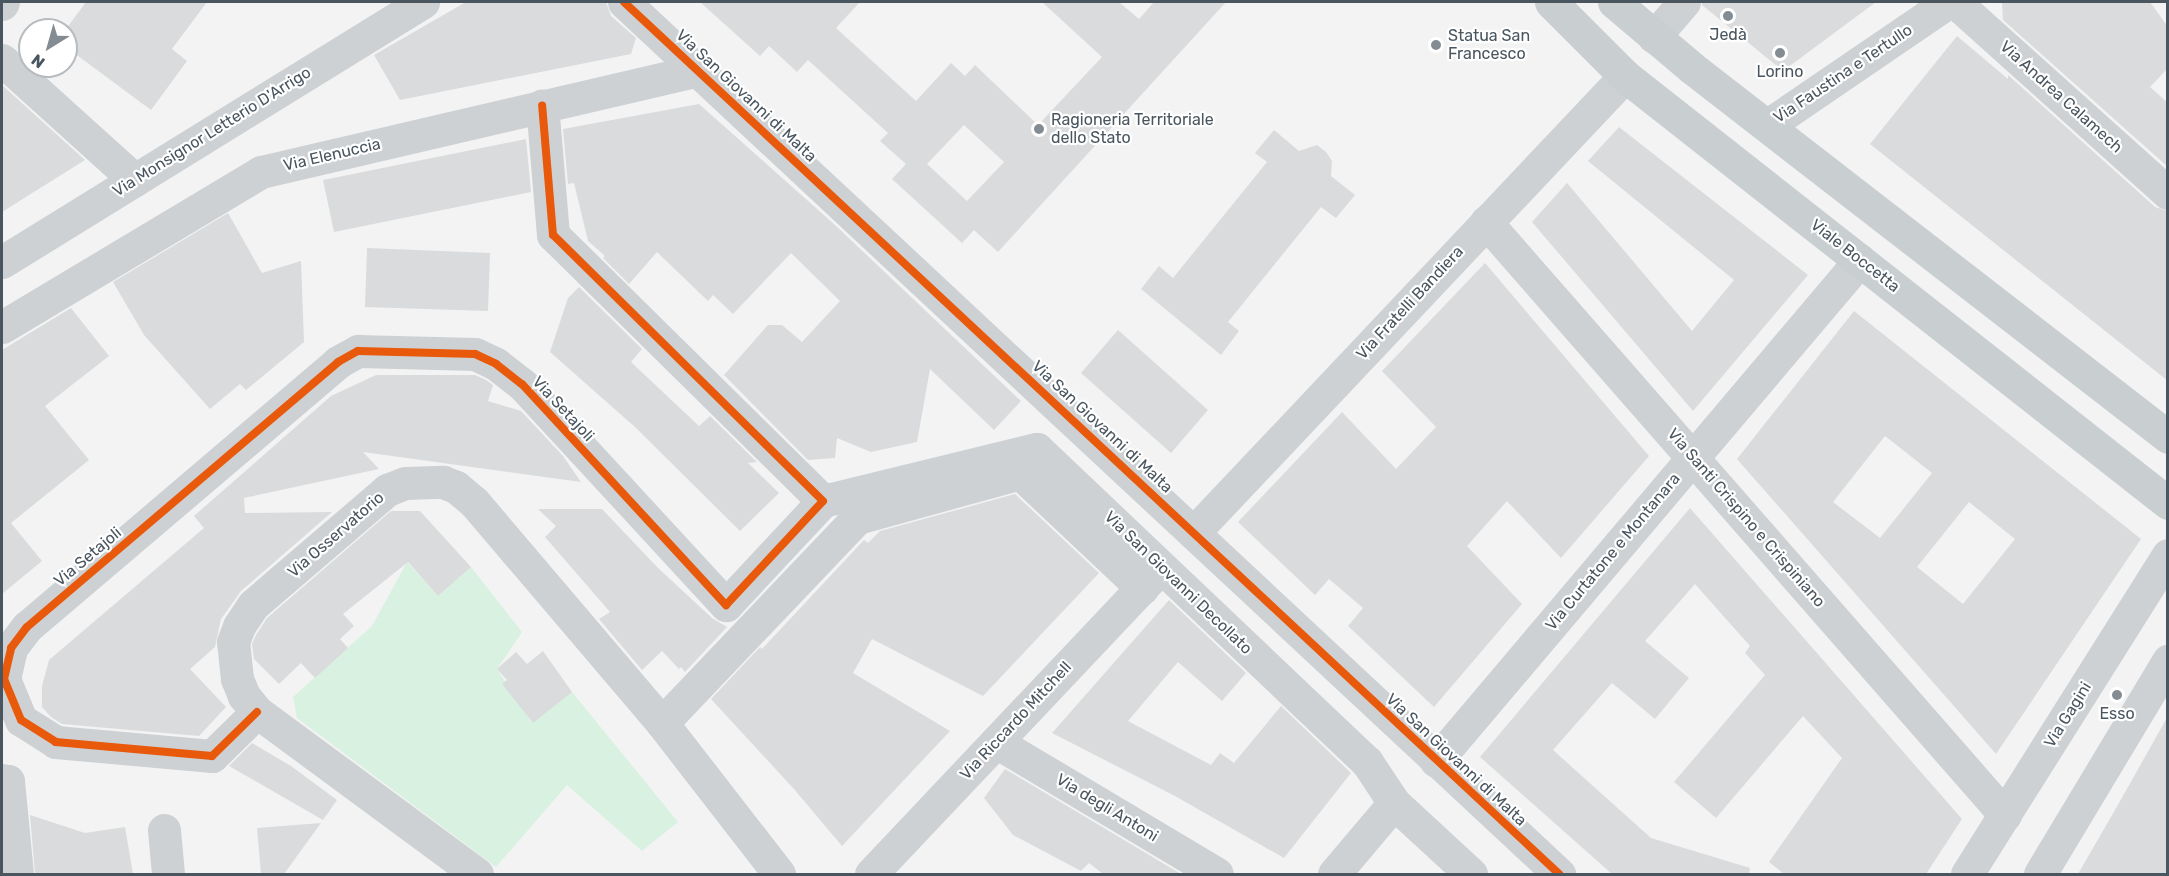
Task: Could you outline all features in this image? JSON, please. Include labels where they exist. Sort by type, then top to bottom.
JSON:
[{"type":"main road","name":"Viale Boccetta","points":[[1551,2],[1625,75],[2168,503]]},
{"type":"main road","points":[[1614,2],[1654,37],[2168,437]]},
{"type":"street","name":"Via Monsignor Letterio D'Arrigo","points":[[2,262],[423,2]]},
{"type":"street","name":"Via San Giovanni di Malta","points":[[624,2],[1195,531],[1436,761],[1559,874]]},
{"type":"street","points":[[1654,37],[1684,2]]},
{"type":"street","name":"Via Faustina e Tertullo","points":[[1768,125],[1948,2]]},
{"type":"street","name":"Via Andrea Calamech","points":[[1955,2],[2168,192]]},
{"type":"street","points":[[2,60],[135,180]]},
{"type":"street","name":"Via Elenuccia","points":[[2,327],[261,172],[699,70]]},
{"type":"street","name":"Via Fratelli Bandiera","points":[[1195,531],[1625,75]]},
{"type":"street","points":[[542,105],[553,235],[823,501]]},
{"type":"street","name":"Via Santi Crispino e Crispiniano","points":[[1486,222],[2005,814]]},
{"type":"street","name":"Via Curtatone e Montanara","points":[[1436,761],[1860,260]]},
{"type":"street","name":"Via Setajoli","points":[[257,712],[212,756],[56,741],[21,720],[4,679],[11,648],[33,621],[338,362],[358,351],[475,354],[496,364],[522,384],[726,605],[823,501]]},
{"type":"street","name":"Via San Giovanni Decollato","points":[[823,501],[1037,449],[1151,578],[1367,762],[1394,803],[1471,874]]},
{"type":"street","points":[[662,723],[857,518],[1020,473],[1151,578]]},
{"type":"street","name":"Via Osservatorio","points":[[477,874],[257,712],[244,696],[237,679],[233,642],[239,626],[253,605],[387,490],[405,483],[443,482],[456,487],[474,502],[662,723],[779,874]]},
{"type":"street","name":"Via Gagini","points":[[1967,874],[2168,555]]},
{"type":"street","name":"Via Riccardo Mitchell","points":[[871,874],[1151,578]]},
{"type":"street","points":[[2040,874],[2168,661]]},
{"type":"street","name":"Via degli Antoni","points":[[996,742],[1217,874]]},
{"type":"street","points":[[4,781],[17,874]]},
{"type":"street","points":[[1334,874],[1394,803]]},
{"type":"street","points":[[164,830],[168,874]]},
{"type":"green space","points":[[407,562],[438,596],[471,567],[522,632],[497,669],[532,723],[572,692],[678,822],[642,851],[567,785],[496,867],[297,718],[293,697],[372,626]]},
{"type":"building","points":[[86,2],[207,2],[172,49],[187,61],[151,110],[78,56],[78,18],[74,18]]},
{"type":"building","points":[[466,2],[606,2],[611,16],[636,38],[631,54],[400,100],[374,55]]},
{"type":"building","name":"Ragioneria Territoriale dello Stato","points":[[700,2],[860,2],[836,28],[916,101],[951,63],[965,76],[975,65],[1038,125],[1102,57],[1042,2],[1119,2],[1139,19],[1154,2],[1226,2],[998,252],[974,230],[962,243],[892,179],[906,164],[880,141],[888,133],[808,60],[797,72],[769,46],[760,56]],"holes":[[[964,125],[1004,162],[967,201],[927,164]]]},
{"type":"building","points":[[1702,2],[1876,2],[1783,71],[1702,5]]},
{"type":"building","points":[[2002,2],[2150,2],[2168,27],[2168,68],[2150,87],[2168,103],[2168,167],[2003,20]]},
{"type":"building","points":[[1957,36],[2008,79],[2008,75],[2155,207],[2168,211],[2168,381],[1870,144]]},
{"type":"building","points":[[2,85],[85,160],[2,212]]},
{"type":"building","points":[[699,104],[835,225],[1021,401],[994,430],[930,369],[917,442],[871,452],[837,438],[835,458],[808,460],[724,375],[768,325],[782,325],[802,342],[840,301],[791,253],[733,314],[713,295],[708,301],[657,252],[629,284],[603,258],[605,256],[588,241],[574,183],[568,184],[563,129]]},
{"type":"building","points":[[1619,127],[1808,275],[1693,411],[1532,222],[1567,183],[1692,331],[1734,280],[1588,161]]},
{"type":"building","points":[[1274,130],[1299,151],[1317,145],[1326,152],[1332,161],[1331,176],[1355,195],[1336,218],[1321,207],[1228,322],[1239,331],[1221,355],[1141,289],[1159,266],[1173,278],[1267,162],[1255,153]]},
{"type":"building","points":[[526,139],[531,192],[334,232],[323,180]]},
{"type":"building","points":[[228,213],[262,273],[301,261],[304,342],[246,390],[240,384],[210,409],[144,335],[113,282]]},
{"type":"building","points":[[367,248],[490,253],[488,311],[365,307]]},
{"type":"building","points":[[1485,263],[1649,456],[1561,558],[1507,501],[1467,546],[1522,604],[1434,707],[1348,626],[1363,608],[1329,579],[1315,595],[1238,522],[1342,412],[1396,469],[1436,427],[1382,371]]},
{"type":"building","points":[[579,287],[642,349],[631,362],[699,426],[710,416],[757,462],[748,463],[779,493],[740,531],[635,427],[550,352],[568,298]]},
{"type":"building","points":[[71,308],[109,356],[45,406],[89,460],[11,523],[42,561],[2,594],[2,350]]},
{"type":"building","points":[[1854,311],[2141,539],[1996,754],[1737,459]],"holes":[[[1885,436],[1932,473],[1880,538],[1833,502]],[[1969,502],[2015,539],[1963,604],[1917,567]]]},
{"type":"building","points":[[1118,330],[1208,410],[1171,453],[1081,373]]},
{"type":"building","points":[[376,375],[475,375],[486,380],[493,385],[488,401],[521,411],[563,456],[581,482],[363,452],[379,469],[244,498],[245,513],[332,512],[241,591],[221,619],[215,647],[190,669],[226,707],[199,736],[62,724],[51,717],[42,707],[42,686],[49,660],[204,528],[194,516],[331,396]]},
{"type":"building","points":[[1015,494],[1099,573],[983,696],[872,639],[853,673],[950,731],[842,846],[794,789],[711,699],[760,647],[762,649],[864,540],[868,543],[880,531]]},
{"type":"building","points":[[1690,508],[1962,819],[1926,874],[1784,874],[1769,862],[1842,758],[1803,716],[1716,818],[1674,782],[1765,675],[1745,653],[1750,646],[1695,584],[1645,641],[1689,678],[1655,719],[1612,683],[1553,750],[1651,838],[1750,868],[1749,874],[1612,874],[1480,757]]},
{"type":"building","points":[[538,509],[602,509],[658,568],[712,618],[727,627],[685,672],[681,667],[679,669],[662,651],[642,670],[599,619],[610,612],[545,537],[556,526]]},
{"type":"building","points":[[391,511],[420,511],[471,567],[438,596],[408,562],[343,614],[354,626],[340,639],[348,648],[315,678],[301,663],[279,684],[254,659],[252,644],[267,618]]},
{"type":"building","points":[[1169,600],[1246,673],[1222,701],[1178,662],[1128,721],[1211,765],[1220,753],[1234,763],[1281,706],[1351,773],[1284,858],[1175,796],[1052,733]]},
{"type":"building","points":[[543,651],[572,692],[533,723],[502,684],[507,680],[497,669],[516,652],[527,664]]},
{"type":"building","points":[[2168,716],[2168,874],[2078,874],[2115,810]]},
{"type":"building","points":[[252,743],[291,766],[337,800],[323,820],[229,766]]},
{"type":"building","points":[[1005,769],[1181,874],[1103,874],[1089,863],[1081,871],[1013,835],[984,798]]},
{"type":"building","points":[[30,815],[85,833],[125,827],[133,874],[35,874]]},
{"type":"building","points":[[321,823],[284,874],[261,874],[257,828]]},
{"type":"cycle path","points":[[624,2],[1559,874]]},
{"type":"cycle path","points":[[257,712],[212,756],[56,742],[21,720],[4,679],[11,648],[27,627],[338,362],[358,351],[475,354],[496,364],[522,384],[726,605],[823,501],[553,235],[542,105]]},
{"type":"place","name":"Jedà","points":[[1728,16]]},
{"type":"place","name":"Statua San Francesco","points":[[1436,45]]},
{"type":"place","name":"Lorino","points":[[1780,53]]},
{"type":"place","name":"Ragioneria Territoriale dello Stato","points":[[1039,129]]},
{"type":"place","name":"Esso","points":[[2117,695]]}]
